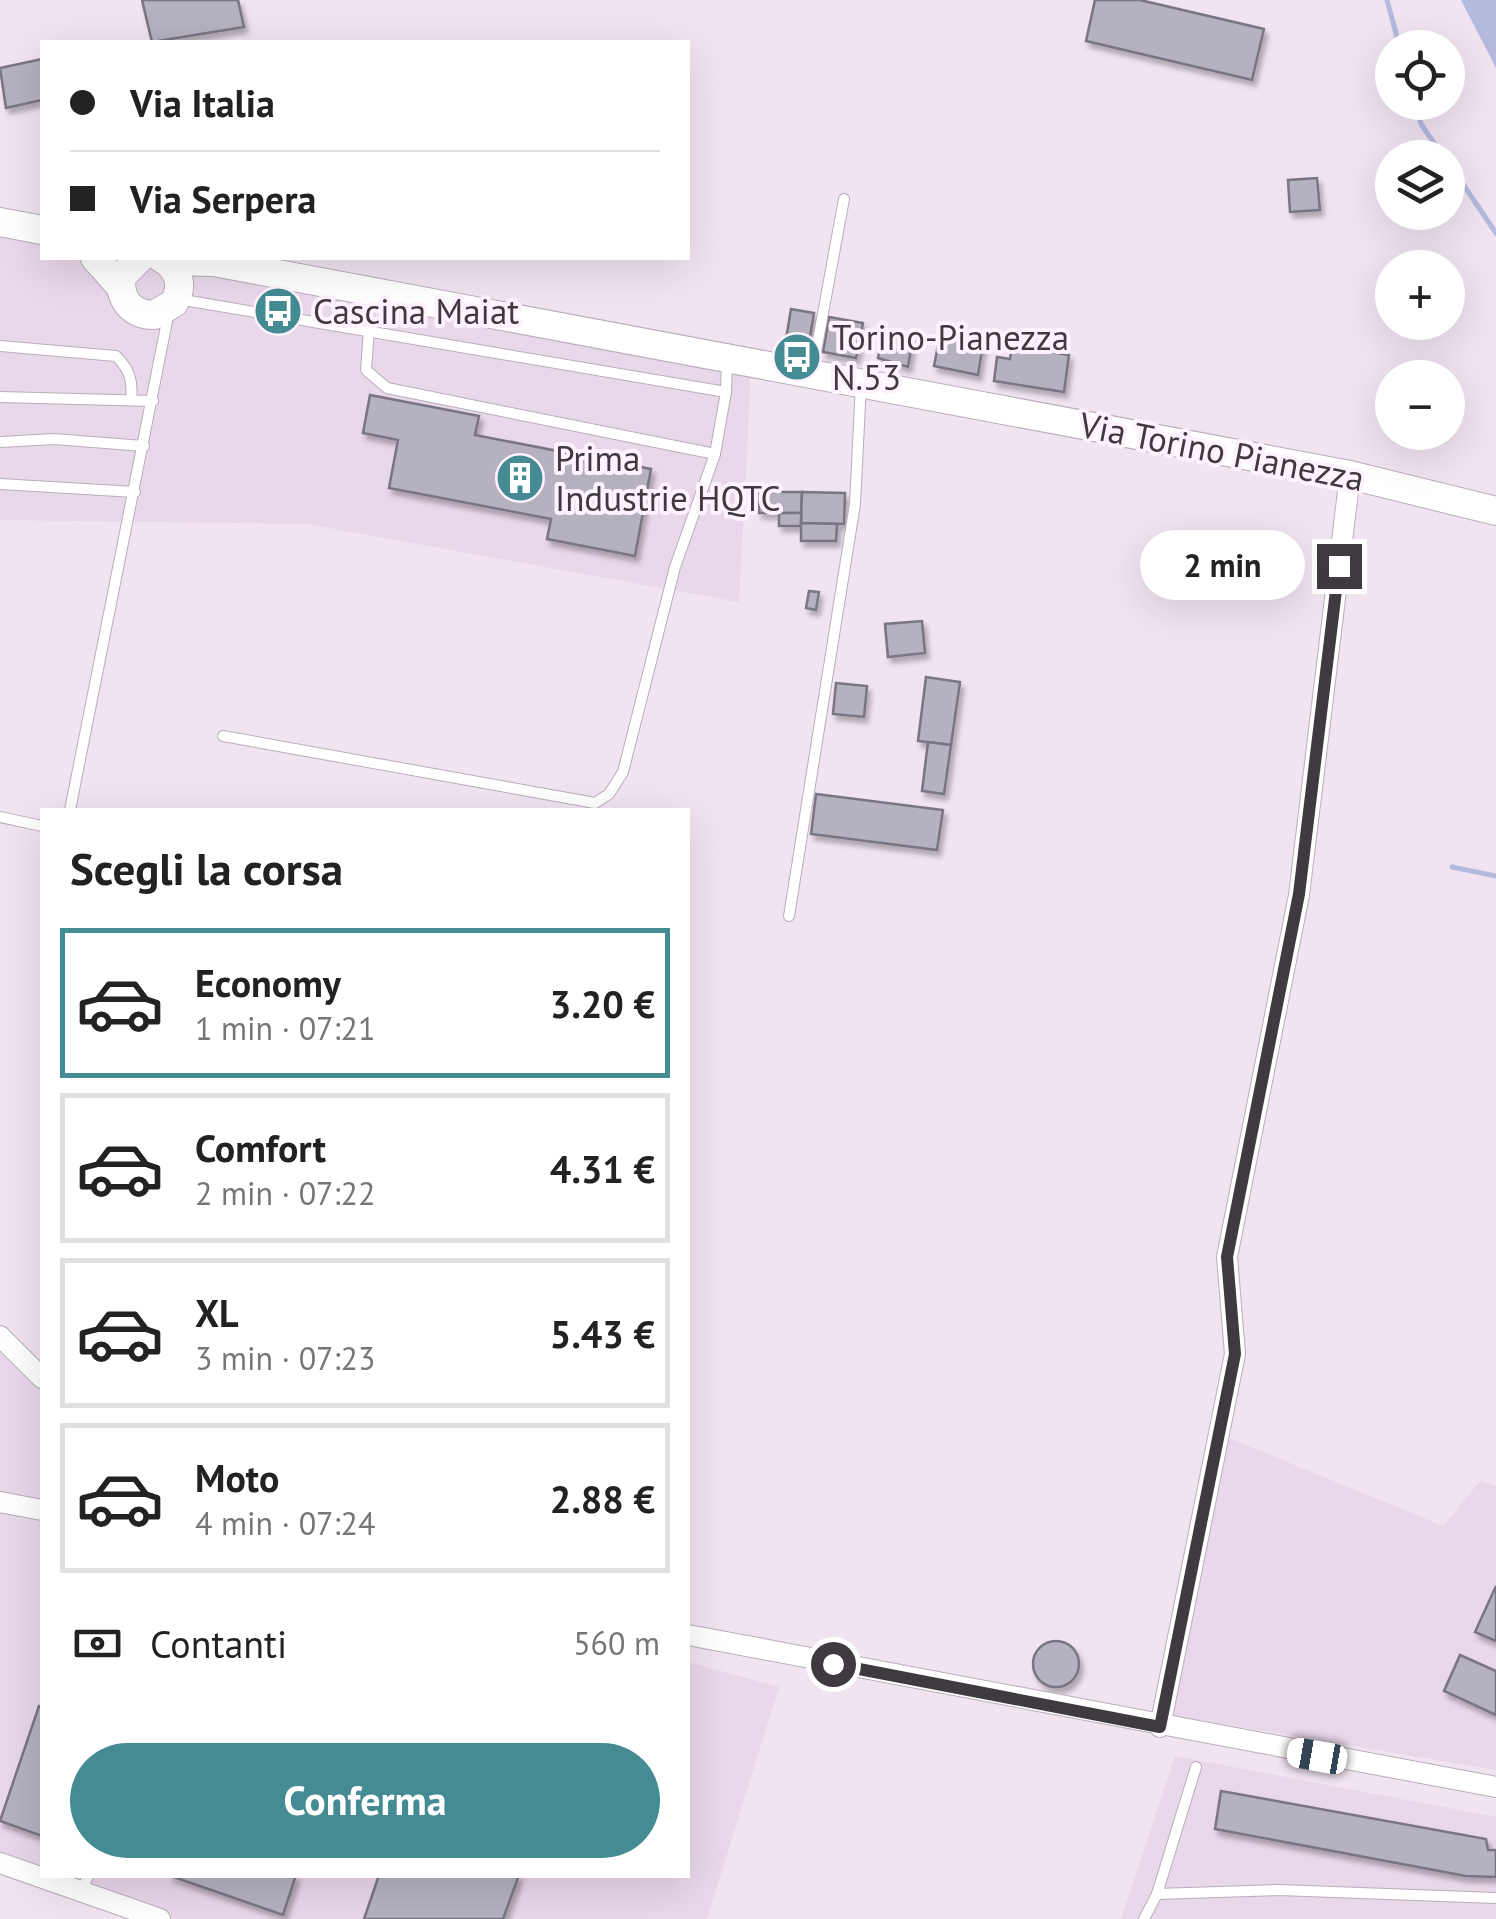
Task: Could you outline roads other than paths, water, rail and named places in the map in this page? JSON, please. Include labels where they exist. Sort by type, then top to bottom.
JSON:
[{"type":"main road","points":[[0,222],[40,230]]},
{"type":"main road","points":[[97,260],[120,286],[128,305],[168,304],[238,267]]},
{"type":"main road","points":[[120,286],[126,267],[152,260]]},
{"type":"main road","points":[[157,260],[179,277],[168,304]]},
{"type":"main road","name":"Via Torino Pianezza","points":[[166,260],[238,267],[1350,475],[1496,512]]},
{"type":"street","points":[[1160,1727],[1235,1354],[1227,1257],[1299,894],[1350,475]]},
{"type":"street","points":[[0,1336],[40,1376]]},
{"type":"street","points":[[0,1502],[40,1510]]},
{"type":"street","points":[[690,1635],[1496,1788]]},
{"type":"street","points":[[0,1863],[40,1872]]},
{"type":"street","points":[[85,1883],[160,1919]]},
{"type":"lane","points":[[812,374],[844,199]]},
{"type":"lane","points":[[168,304],[369,330],[726,392]]},
{"type":"lane","points":[[70,808],[165,343],[168,304]]},
{"type":"lane","points":[[165,343],[168,304]]},
{"type":"lane","points":[[369,330],[366,370],[387,388],[715,454]]},
{"type":"lane","points":[[0,346],[116,356],[126,366],[133,384],[131,400]]},
{"type":"lane","points":[[223,736],[595,803],[609,794],[624,772],[676,567],[715,454],[726,392],[727,358]]},
{"type":"lane","points":[[789,916],[855,504],[861,383]]},
{"type":"lane","points":[[0,397],[153,400]]},
{"type":"lane","points":[[0,442],[54,439],[144,446]]},
{"type":"lane","points":[[0,484],[134,492]]},
{"type":"lane","points":[[0,817],[40,826]]},
{"type":"lane","points":[[1144,1919],[1157,1894],[1196,1768]]},
{"type":"lane","points":[[1157,1894],[1279,1890],[1496,1898]]},
{"type":"water","points":[[1461,0],[1496,0],[1496,68]]},
{"type":"waterway","points":[[1387,0],[1395,30]]},
{"type":"waterway","points":[[1420,120],[1432,140]]},
{"type":"waterway","points":[[1465,187],[1496,233]]},
{"type":"waterway","points":[[1452,867],[1496,876]]},
{"type":"place","name":"Cascina Maiat","points":[[278,311]]},
{"type":"place","name":"Torino-Pianezza N.53","points":[[797,357]]},
{"type":"place","name":"Prima Industrie HQTC","points":[[520,478]]}]
